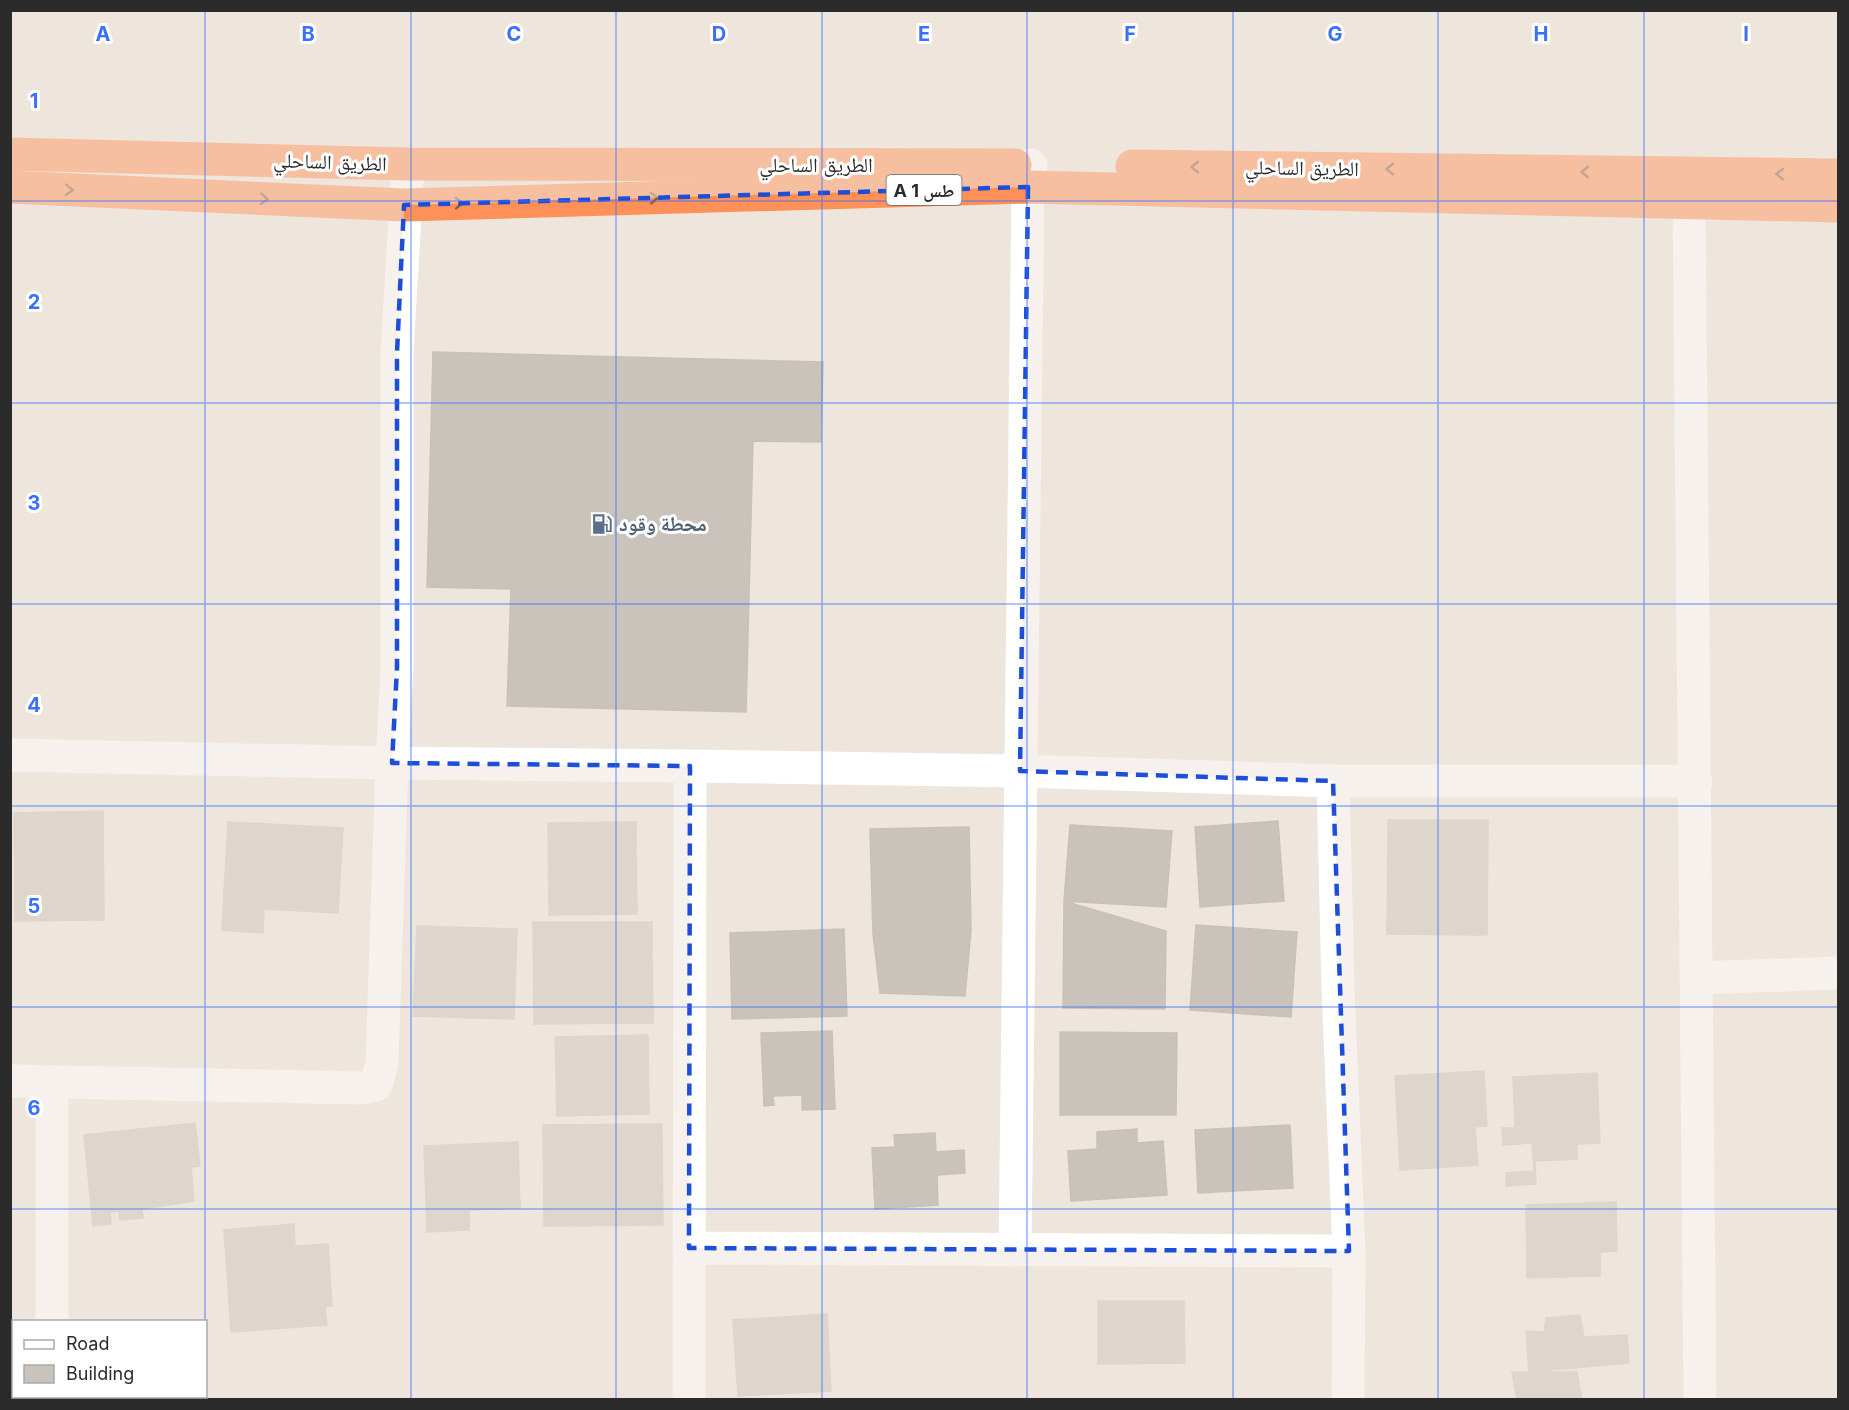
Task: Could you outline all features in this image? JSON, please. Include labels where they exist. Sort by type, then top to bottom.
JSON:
[{"type":"highway","name":"الطريق الساحلي","points":[[10,153],[408,164],[1029,176],[1839,175]]},
{"type":"highway","name":"A 1 طس","points":[[10,187],[404,205],[1029,176],[1839,206]]},
{"type":"street","points":[[10,1081],[363,1088],[376,1085],[382,1062],[397,668],[397,353],[408,164]]},
{"type":"street","points":[[1015,1250],[1029,176]]},
{"type":"street","points":[[1689,202],[1698,978],[1700,1400]]},
{"type":"street","points":[[10,755],[392,763],[1020,771],[1333,781],[1696,781]]},
{"type":"street","points":[[689,1400],[690,765]]},
{"type":"street","points":[[1333,781],[1338,989],[1349,1251],[1348,1400]]},
{"type":"street","points":[[1698,978],[1839,973]]},
{"type":"street","points":[[52,1082],[52,1320]]},
{"type":"street","points":[[689,1248],[1349,1251]]},
{"type":"highlighted area","points":[[1028,187],[1020,771],[1333,781],[1349,1251],[689,1248],[690,766],[392,763],[397,668],[397,353],[404,205]]},
{"type":"building","points":[[433,352],[823,362],[821,442],[753,441],[746,712],[507,706],[511,589],[427,587]]},
{"type":"building","points":[[103,811],[104,920],[15,921],[14,813]]},
{"type":"building","points":[[1388,820],[1488,820],[1487,935],[1387,934]]},
{"type":"building","points":[[1278,821],[1284,901],[1200,907],[1195,827]]},
{"type":"building","points":[[228,822],[343,828],[338,913],[264,909],[263,933],[222,930]]},
{"type":"building","points":[[636,822],[637,914],[549,915],[548,823]]},
{"type":"building","points":[[1070,825],[1172,831],[1166,907],[1064,901]]},
{"type":"building","points":[[969,827],[971,931],[873,934],[870,829]]},
{"type":"building","points":[[1064,901],[1166,931],[1165,1009],[1063,1008]]},
{"type":"building","points":[[533,922],[652,922],[653,1023],[534,1024]]},
{"type":"building","points":[[1196,925],[1297,932],[1291,1017],[1190,1010]]},
{"type":"building","points":[[417,926],[517,929],[514,1019],[413,1016]]},
{"type":"building","points":[[844,929],[847,1016],[732,1019],[730,933]]},
{"type":"building","points":[[971,931],[965,996],[880,993],[873,934]]},
{"type":"building","points":[[832,1031],[835,1109],[802,1110],[802,1095],[773,1096],[774,1105],[764,1106],[761,1033]]},
{"type":"building","points":[[1060,1032],[1177,1033],[1176,1115],[1060,1115]]},
{"type":"building","points":[[648,1035],[649,1114],[557,1116],[555,1037]]},
{"type":"building","points":[[1484,1071],[1487,1126],[1475,1127],[1478,1165],[1400,1170],[1395,1076]]},
{"type":"building","points":[[1597,1073],[1600,1143],[1577,1144],[1577,1159],[1535,1161],[1536,1184],[1506,1186],[1506,1173],[1534,1171],[1532,1143],[1503,1145],[1502,1128],[1515,1128],[1513,1077]]},
{"type":"building","points":[[195,1123],[200,1166],[191,1167],[194,1201],[142,1209],[143,1218],[120,1220],[119,1211],[110,1212],[111,1224],[93,1226],[84,1135]]},
{"type":"building","points":[[662,1124],[663,1225],[544,1226],[543,1125]]},
{"type":"building","points":[[1290,1125],[1293,1188],[1198,1193],[1195,1130]]},
{"type":"building","points":[[1137,1129],[1137,1143],[1163,1141],[1167,1195],[1071,1201],[1068,1151],[1097,1149],[1097,1132]]},
{"type":"building","points":[[935,1133],[936,1152],[964,1150],[965,1173],[937,1175],[938,1205],[875,1209],[872,1148],[895,1147],[894,1135]]},
{"type":"building","points":[[518,1142],[520,1208],[469,1210],[469,1230],[427,1232],[424,1146]]},
{"type":"building","points":[[1616,1202],[1617,1251],[1600,1252],[1600,1276],[1527,1278],[1526,1205]]},
{"type":"building","points":[[294,1224],[295,1246],[328,1244],[332,1306],[325,1307],[327,1325],[231,1332],[224,1230]]},
{"type":"building","points":[[1098,1301],[1184,1301],[1185,1363],[1098,1364]]},
{"type":"building","points":[[827,1314],[831,1391],[738,1396],[733,1320]]},
{"type":"building","points":[[1580,1315],[1584,1337],[1627,1335],[1629,1363],[1529,1372],[1526,1331],[1544,1332],[1546,1318]]},
{"type":"building","points":[[1512,1372],[1577,1372],[1582,1400],[1517,1400]]},
{"type":"place","name":"محطة وقود","points":[[602,524]]}]
